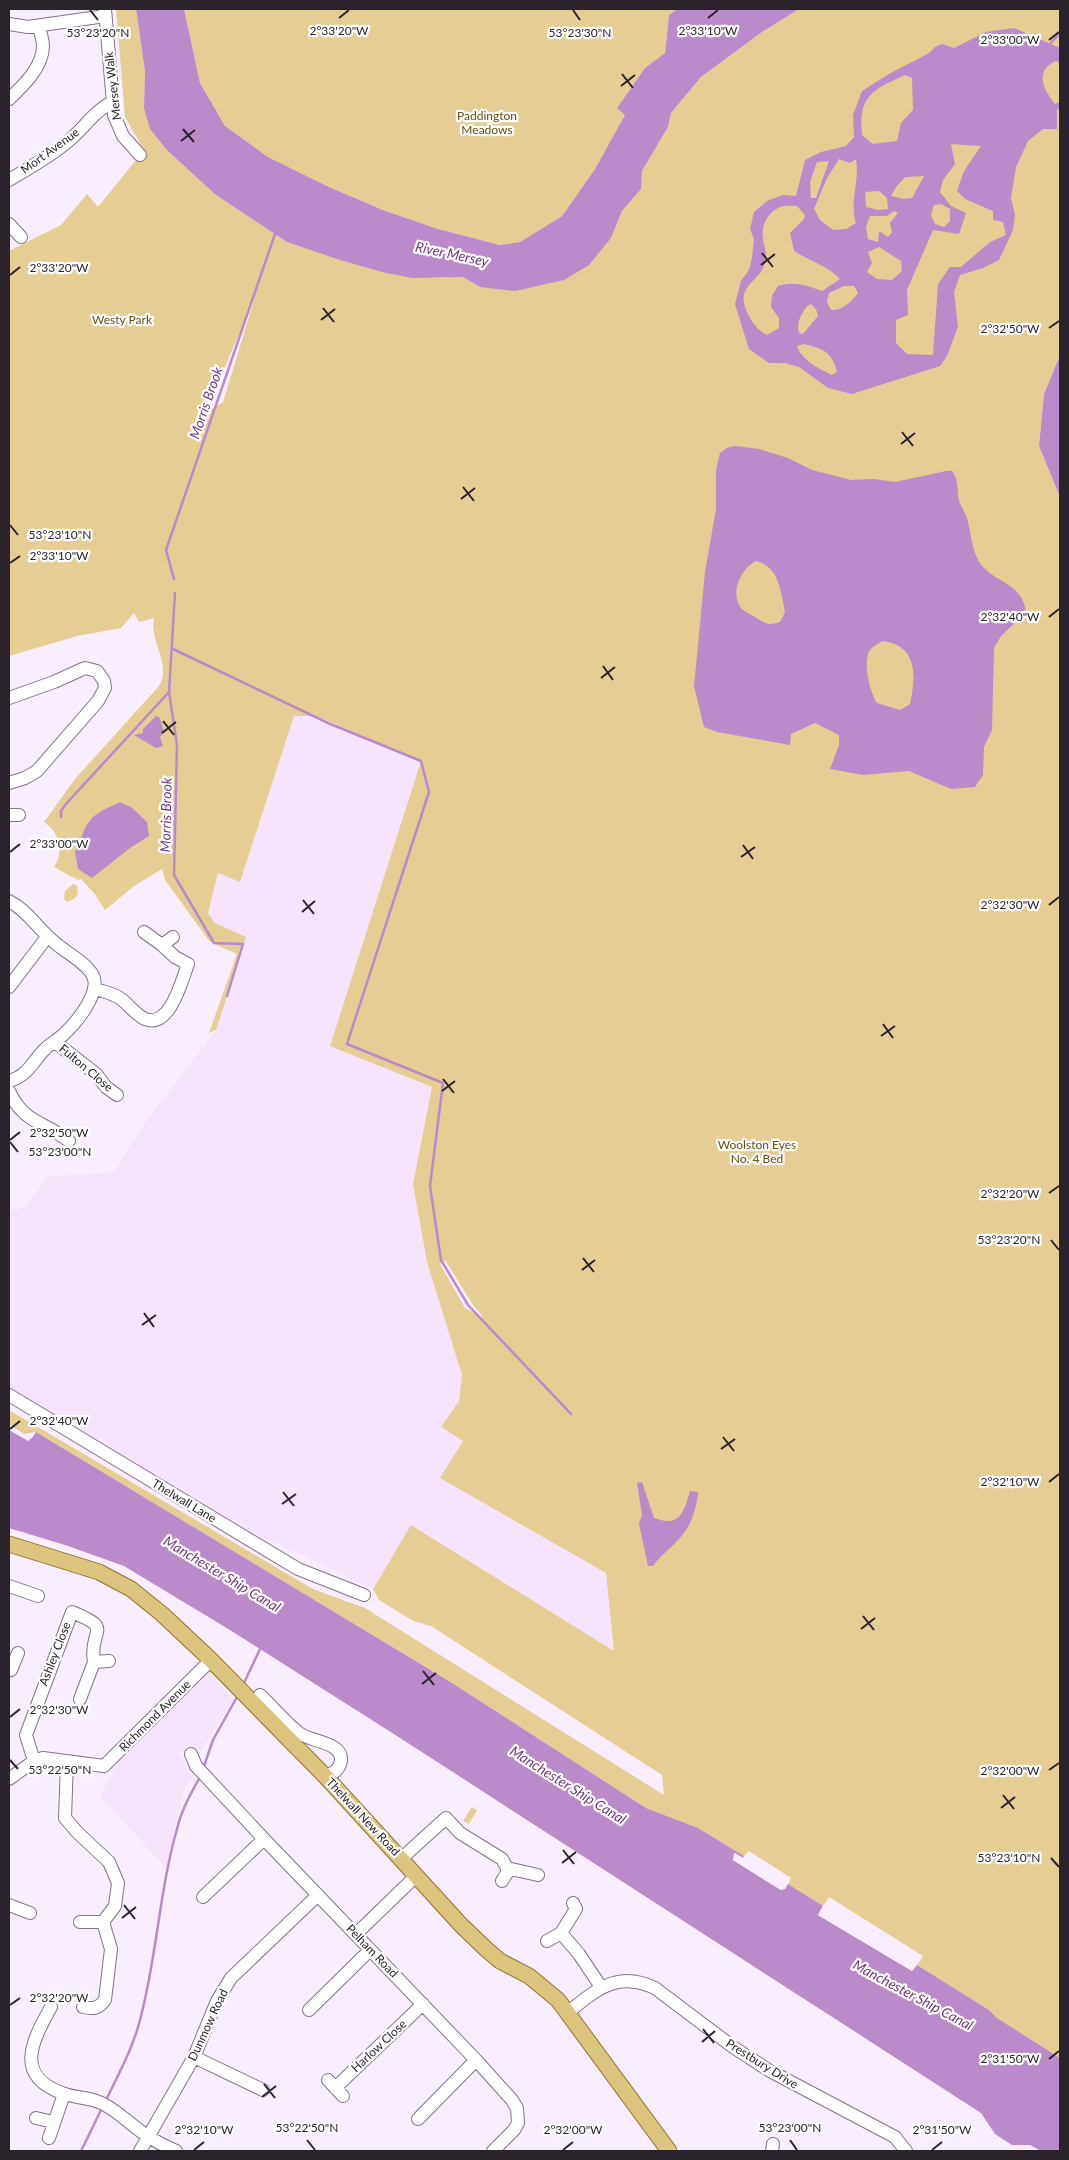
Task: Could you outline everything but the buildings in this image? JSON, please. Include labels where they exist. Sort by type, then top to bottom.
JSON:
[{"type":"main road","name":"Thelwall New Road","points":[[9,1544],[113,1578],[131,1589],[162,1614],[211,1660],[325,1776],[402,1858],[461,1925],[486,1949],[545,1988],[568,2012],[669,2151]]},
{"type":"street","points":[[9,24],[28,27],[39,26],[105,13]]},
{"type":"street","name":"Mersey Walk","points":[[105,13],[117,126],[123,136],[140,155]]},
{"type":"street","points":[[9,99],[27,80],[40,59],[43,47],[39,26]]},
{"type":"street","name":"Mort Avenue","points":[[9,180],[33,166],[72,138],[104,106],[113,102]]},
{"type":"street","points":[[9,224],[21,236]]},
{"type":"street","points":[[9,698],[54,682],[85,668],[97,671],[104,681],[105,688],[98,701],[37,771],[25,778],[9,782]]},
{"type":"street","points":[[9,901],[20,907],[47,937],[88,969],[94,978],[96,989],[92,998],[64,1034],[45,1048],[25,1074],[9,1082]]},
{"type":"street","points":[[96,989],[120,998],[145,1019],[156,1020],[166,1014],[188,964],[175,957],[144,932]]},
{"type":"street","points":[[9,987],[47,937]]},
{"type":"street","points":[[162,945],[173,937]]},
{"type":"street","name":"Fulton Close","points":[[55,1042],[96,1074],[106,1087],[117,1095]]},
{"type":"street","points":[[9,1091],[16,1106],[27,1116],[69,1141]]},
{"type":"street","name":"Thelwall Lane","points":[[9,1395],[298,1569],[364,1595]]},
{"type":"street","points":[[9,1586],[38,1597]]},
{"type":"street","name":"Ashley Close","points":[[34,1761],[26,1736],[72,1612],[93,1620],[98,1632],[92,1650],[94,1662],[80,1699]]},
{"type":"street","name":"Richmond Avenue","points":[[34,1761],[43,1758],[104,1766],[211,1660]]},
{"type":"street","points":[[94,1662],[109,1661]]},
{"type":"street","points":[[268,1697],[298,1732],[309,1739],[327,1744],[338,1750],[341,1757],[340,1765],[336,1772],[325,1776]]},
{"type":"street","name":"Pelham Road","points":[[191,1754],[202,1772],[264,1839],[424,2004],[512,2100],[519,2115],[518,2123],[514,2130],[493,2151]]},
{"type":"street","points":[[9,1779],[34,1761]]},
{"type":"street","points":[[66,1762],[65,1818],[109,1862],[118,1883],[115,1906],[103,1922]]},
{"type":"street","points":[[402,1858],[449,1815],[460,1833],[502,1859],[507,1868],[507,1873],[502,1881]]},
{"type":"street","points":[[203,1897],[264,1839]]},
{"type":"street","points":[[507,1868],[538,1875]]},
{"type":"street","points":[[356,1934],[417,1875]]},
{"type":"street","name":"Dunmow Road","points":[[140,2151],[194,2058],[217,2001],[230,1978],[318,1895]]},
{"type":"street","points":[[9,1905],[30,1913]]},
{"type":"street","points":[[547,1941],[561,1933],[578,1908]]},
{"type":"street","points":[[80,1922],[103,1922]]},
{"type":"street","points":[[83,2007],[94,2009],[105,2000],[111,1949],[103,1922]]},
{"type":"street","points":[[561,1933],[579,1954],[601,1987]]},
{"type":"street","points":[[309,2010],[370,1950]]},
{"type":"street","name":"Prestbury Drive","points":[[568,2012],[601,1987],[626,1980],[640,1982],[655,1988],[748,2056],[803,2090],[895,2137],[906,2151]]},
{"type":"street","name":"Harlow Close","points":[[336,2088],[424,2004]]},
{"type":"street","points":[[51,2007],[34,2038],[30,2052],[31,2064],[35,2074],[44,2084],[64,2094],[104,2105],[149,2137],[176,2151]]},
{"type":"street","points":[[194,2058],[263,2090]]},
{"type":"street","points":[[418,2119],[476,2060]]},
{"type":"street","points":[[49,2138],[64,2094]]},
{"type":"street","points":[[36,2118],[53,2122]]},
{"type":"shaded area","points":[[294,716],[311,716],[421,761],[330,1046],[432,1087],[413,1184],[427,1262],[462,1375],[459,1401],[441,1427],[463,1441],[440,1478],[606,1573],[614,1651],[411,1525],[373,1589],[259,1535],[9,1387],[9,1212],[27,1206],[46,1177],[114,1172],[146,1121],[216,1030],[245,937],[215,923],[208,913],[218,873],[240,882]]},
{"type":"shaded area","points":[[209,1672],[233,1700],[200,1752],[195,1746],[189,1745],[178,1754],[195,1773],[184,1790],[166,1868],[100,1796],[116,1768],[128,1753]]},
{"type":"green space","name":"Woolston Eyes No. 4 Bed","points":[[116,9],[136,9],[145,71],[144,108],[216,195],[287,242],[382,272],[440,278],[463,277],[480,287],[611,238],[622,211],[641,189],[642,171],[668,127],[671,113],[701,77],[762,32],[799,9],[1060,9],[1060,355],[1044,394],[1039,446],[1060,497],[1060,2058],[997,2018],[989,2010],[917,1965],[923,1956],[829,1897],[823,1906],[788,1884],[791,1878],[749,1851],[744,1856],[698,1828],[646,1808],[452,1683],[36,1432],[24,1434],[9,1424],[9,1410],[313,1589],[365,1608],[664,1795],[662,1775],[431,1626],[413,1621],[379,1600],[373,1589],[411,1525],[614,1651],[606,1573],[440,1478],[463,1441],[441,1427],[459,1401],[462,1375],[427,1262],[413,1184],[432,1087],[330,1046],[421,761],[291,705],[311,716],[294,716],[240,882],[218,873],[208,913],[215,923],[246,937],[216,1030],[209,1033],[237,954],[210,942],[165,880],[162,869],[134,886],[105,910],[94,893],[81,879],[78,880],[54,867],[59,855],[59,842],[57,836],[44,822],[75,779],[159,686],[163,669],[154,636],[154,618],[139,622],[134,613],[121,628],[77,636],[9,656],[9,251],[61,225],[87,194],[98,207],[144,150],[125,117]],"holes":[[[255,297],[223,402],[207,412],[206,411]],[[445,1260],[473,1305],[484,1318],[465,1308],[440,1264]]]},
{"type":"green space","name":"Paddington Meadows","points":[[184,9],[677,9],[669,15],[665,53],[645,68],[617,108],[626,114],[595,169],[562,216],[520,242],[500,245],[438,229],[383,210],[329,187],[268,157],[225,126],[200,83]]},
{"type":"green space","points":[[73,884],[77,886],[78,894],[74,899],[67,902],[64,899],[65,891]]},
{"type":"green space","points":[[472,1807],[477,1810],[469,1824],[463,1821]]},
{"type":"water","name":"River Mersey","points":[[136,9],[184,9],[200,83],[225,126],[268,157],[329,187],[383,210],[438,229],[500,245],[520,242],[562,216],[595,169],[625,115],[617,108],[645,68],[665,53],[669,15],[677,9],[799,9],[762,32],[701,77],[671,113],[668,127],[642,171],[641,189],[622,211],[611,238],[589,265],[564,280],[515,291],[480,287],[463,277],[412,278],[340,260],[287,242],[216,195],[167,150],[150,129],[144,108],[145,71]]},
{"type":"water","points":[[1014,28],[1060,48],[1060,63],[1056,61],[1049,65],[1043,75],[1043,81],[1047,92],[1055,104],[1060,102],[1060,108],[1057,110],[1057,129],[1043,129],[1028,141],[1016,167],[1011,198],[1015,215],[1013,230],[999,260],[983,268],[960,275],[954,292],[958,327],[947,356],[940,366],[852,394],[828,388],[799,367],[785,363],[769,363],[749,349],[735,304],[741,281],[749,270],[752,258],[754,239],[750,229],[754,212],[767,201],[783,195],[796,196],[805,160],[821,152],[846,146],[854,137],[853,115],[862,91],[929,53],[935,47],[942,44],[954,48],[986,32]],"holes":[[[905,75],[912,78],[913,110],[901,123],[897,141],[873,144],[862,135],[862,111],[865,103],[876,90]],[[951,144],[981,146],[964,171],[957,191],[965,199],[993,211],[993,220],[1003,222],[1006,235],[990,242],[961,267],[950,267],[938,284],[933,355],[907,354],[896,343],[896,320],[908,315],[907,290],[933,230],[959,234],[966,213],[951,206],[940,192],[943,180],[955,164]],[[839,159],[850,163],[856,159],[857,175],[854,200],[856,223],[846,229],[833,230],[820,220],[814,209],[827,178]],[[829,161],[816,198],[811,198],[810,182],[817,162]],[[924,176],[912,198],[904,199],[891,196],[905,177]],[[879,191],[887,198],[888,209],[878,210],[866,207],[865,192]],[[941,204],[950,209],[950,221],[944,227],[935,224],[931,215],[934,205]],[[785,206],[797,206],[805,215],[804,219],[790,233],[794,251],[824,267],[840,279],[822,291],[800,284],[778,286],[772,296],[771,307],[779,318],[779,328],[767,335],[750,318],[745,306],[744,294],[748,286],[762,270],[766,259],[763,240],[765,221],[770,214]],[[894,211],[898,213],[890,223],[892,232],[888,237],[879,231],[878,242],[868,239],[866,227],[870,216],[887,216]],[[879,247],[901,261],[902,271],[892,280],[877,279],[867,272],[872,263],[868,252]],[[844,286],[854,286],[858,293],[852,300],[843,307],[831,310],[827,302],[829,293]],[[811,304],[816,309],[818,316],[803,334],[799,333],[798,325],[803,312]],[[804,344],[826,352],[832,359],[837,372],[832,375],[822,370],[802,356],[797,346]]]},
{"type":"water","points":[[1060,355],[1060,497],[1039,446],[1044,394]]},
{"type":"water","points":[[735,446],[759,449],[788,458],[812,470],[851,480],[874,479],[895,482],[952,471],[957,481],[959,501],[967,518],[974,549],[979,561],[988,572],[1015,589],[1024,602],[1026,612],[1001,636],[994,648],[992,730],[984,747],[983,775],[975,787],[951,789],[909,771],[863,775],[830,769],[839,745],[839,735],[815,723],[791,734],[790,745],[717,732],[704,727],[694,686],[705,572],[716,509],[716,470],[720,453],[727,448]],"holes":[[[756,561],[770,568],[778,581],[785,612],[780,622],[764,623],[744,611],[739,605],[736,593],[739,580],[746,569]],[[883,641],[903,649],[909,656],[912,664],[913,683],[910,704],[900,710],[877,703],[870,685],[867,669],[868,655],[873,647]]]},
{"type":"water","points":[[156,716],[160,718],[164,733],[160,737],[163,746],[156,748],[134,735],[143,733],[143,729]]},
{"type":"water","points":[[120,802],[131,807],[147,822],[149,836],[130,848],[92,878],[78,869],[75,852],[86,826],[93,817]]},
{"type":"water","name":"Manchester Ship Canal","points":[[9,1430],[28,1441],[36,1432],[452,1683],[646,1808],[698,1828],[744,1856],[743,1858],[735,1853],[733,1860],[781,1890],[788,1884],[823,1906],[818,1915],[912,1971],[917,1965],[989,2010],[997,2018],[1060,2058],[1060,2151],[1041,2151],[1030,2145],[1012,2145],[995,2134],[981,2113],[397,1736],[230,1630],[124,1566],[9,1528]]},
{"type":"water","points":[[642,1482],[654,1518],[663,1521],[670,1521],[680,1516],[690,1491],[698,1492],[696,1506],[686,1530],[653,1566],[648,1566],[639,1524],[642,1515],[637,1483]]},
{"type":"pier","points":[[734,1853],[743,1858],[746,1854],[747,1857],[744,1860],[736,1857],[736,1859],[781,1887],[786,1882],[789,1882],[785,1889],[781,1890],[733,1860]]},
{"type":"pier","points":[[824,1904],[825,1906],[821,1914],[911,1968],[915,1963],[918,1963],[912,1971],[818,1915]]},
{"type":"waterway","points":[[1051,43],[1060,33]]},
{"type":"waterway","name":"Morris Brook","points":[[174,579],[166,550],[275,234]]},
{"type":"waterway","name":"Morris Brook","points":[[175,593],[169,692],[177,745],[174,875],[214,943],[243,944],[227,996]]},
{"type":"waterway","points":[[173,649],[328,723],[421,761],[429,792],[347,1044],[443,1083],[430,1186],[441,1260],[468,1305],[571,1414]]},
{"type":"waterway","points":[[61,817],[61,811],[65,805],[169,692]]},
{"type":"waterway","points":[[244,1683],[260,1649]]},
{"type":"waterway","points":[[203,1769],[213,1740],[237,1697]]},
{"type":"waterway","points":[[106,2100],[125,2061],[137,2030],[146,1996],[171,1853],[181,1816],[200,1777]]},
{"type":"waterway","points":[[81,2151],[102,2108]]},
{"type":"park label","name":"Westy Park","points":[[122,320]]}]
